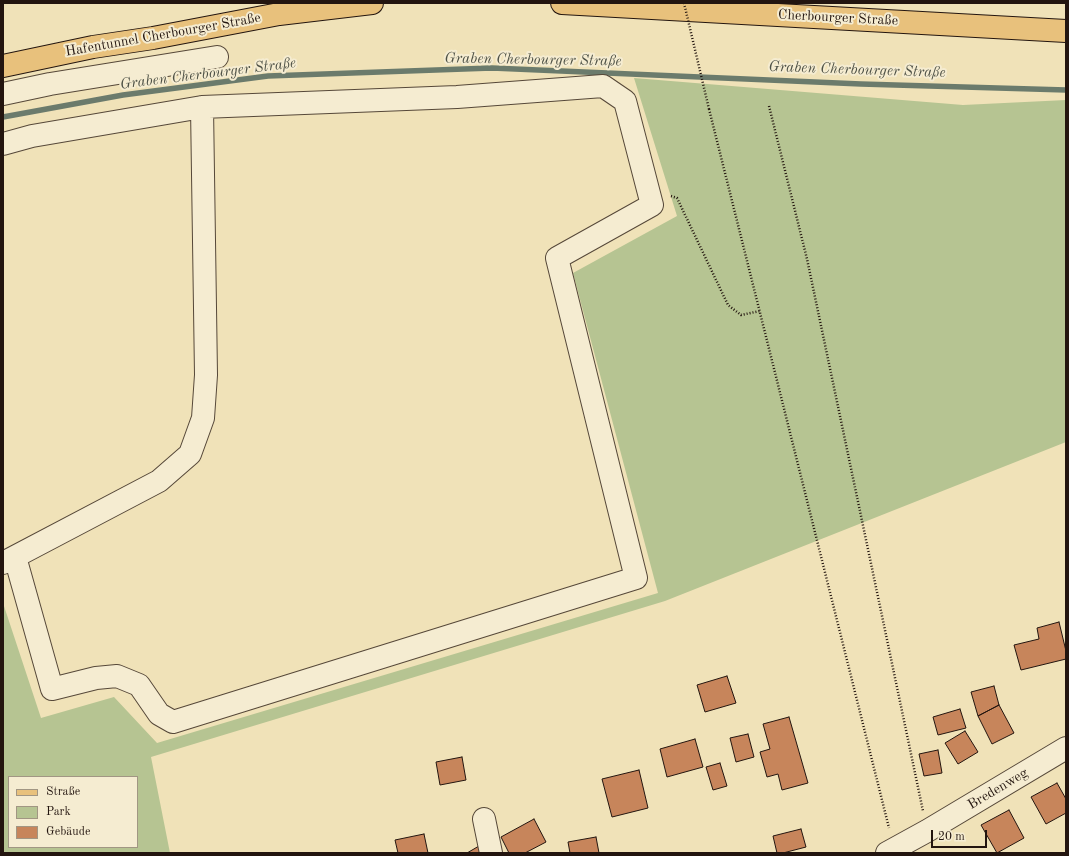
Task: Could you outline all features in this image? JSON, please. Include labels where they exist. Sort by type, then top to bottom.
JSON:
[{"type":"main road","name":"Hafentunnel Cherbourger Straße","points":[[3,66],[93,47],[153,38],[279,14],[372,3]]},
{"type":"main road","name":"Cherbourger Straße","points":[[562,3],[1066,31]]},
{"type":"main road","points":[[819,3],[907,21]]},
{"type":"street","points":[[3,94],[50,84],[217,56]]},
{"type":"street","points":[[3,144],[32,136],[202,107],[457,97],[603,86],[625,102],[652,205],[557,258],[636,578],[173,722],[159,714],[139,685],[117,676],[96,678],[52,689],[9,560],[159,481],[190,454],[203,418],[206,375],[202,107]]},
{"type":"street","name":"Bredenweg","points":[[888,853],[928,831],[1066,748]]},
{"type":"street","points":[[484,819],[491,853]]},
{"type":"path","points":[[684,3],[709,109],[891,835],[888,853]]},
{"type":"path","points":[[769,106],[807,259],[928,831]]},
{"type":"path","points":[[648,188],[677,198],[728,305],[741,315],[760,311]]},
{"type":"green space","points":[[634,78],[963,105],[1066,100],[1066,442],[665,601],[151,757],[170,853],[3,853],[3,603],[41,718],[114,697],[157,743],[658,593],[573,273],[677,216]]},
{"type":"building","points":[[1059,622],[1066,651],[1066,659],[1021,670],[1014,645],[1039,639],[1037,628]]},
{"type":"building","points":[[727,676],[736,703],[705,712],[697,685]]},
{"type":"building","points":[[994,686],[999,705],[978,716],[971,692]]},
{"type":"building","points":[[999,705],[1014,733],[992,744],[978,716]]},
{"type":"building","points":[[960,709],[966,728],[938,735],[933,717]]},
{"type":"building","points":[[789,717],[808,783],[782,790],[778,774],[767,777],[760,752],[770,749],[763,724]]},
{"type":"building","points":[[965,731],[978,752],[958,764],[945,743]]},
{"type":"building","points":[[748,734],[754,757],[736,762],[730,738]]},
{"type":"building","points":[[695,739],[703,767],[667,777],[660,749]]},
{"type":"building","points":[[938,750],[942,773],[924,776],[919,754]]},
{"type":"building","points":[[462,757],[466,780],[440,785],[436,762]]},
{"type":"building","points":[[720,763],[727,786],[713,790],[706,767]]},
{"type":"building","points":[[639,770],[648,808],[612,817],[602,779]]},
{"type":"building","points":[[1057,783],[1066,799],[1066,813],[1046,824],[1031,797]]},
{"type":"building","points":[[1009,810],[1024,838],[997,853],[981,825]]},
{"type":"building","points":[[534,819],[546,842],[525,853],[509,853],[501,837]]},
{"type":"building","points":[[801,829],[806,847],[783,853],[777,853],[773,836]]},
{"type":"building","points":[[424,834],[428,853],[398,853],[395,840]]},
{"type":"building","points":[[596,837],[599,853],[570,853],[568,842]]},
{"type":"building","points":[[479,846],[483,853],[467,853]]},
{"type":"waterway","name":"Graben Cherbourger Straße","points":[[3,117],[123,95],[268,76],[492,68],[861,84],[1066,90]]}]
